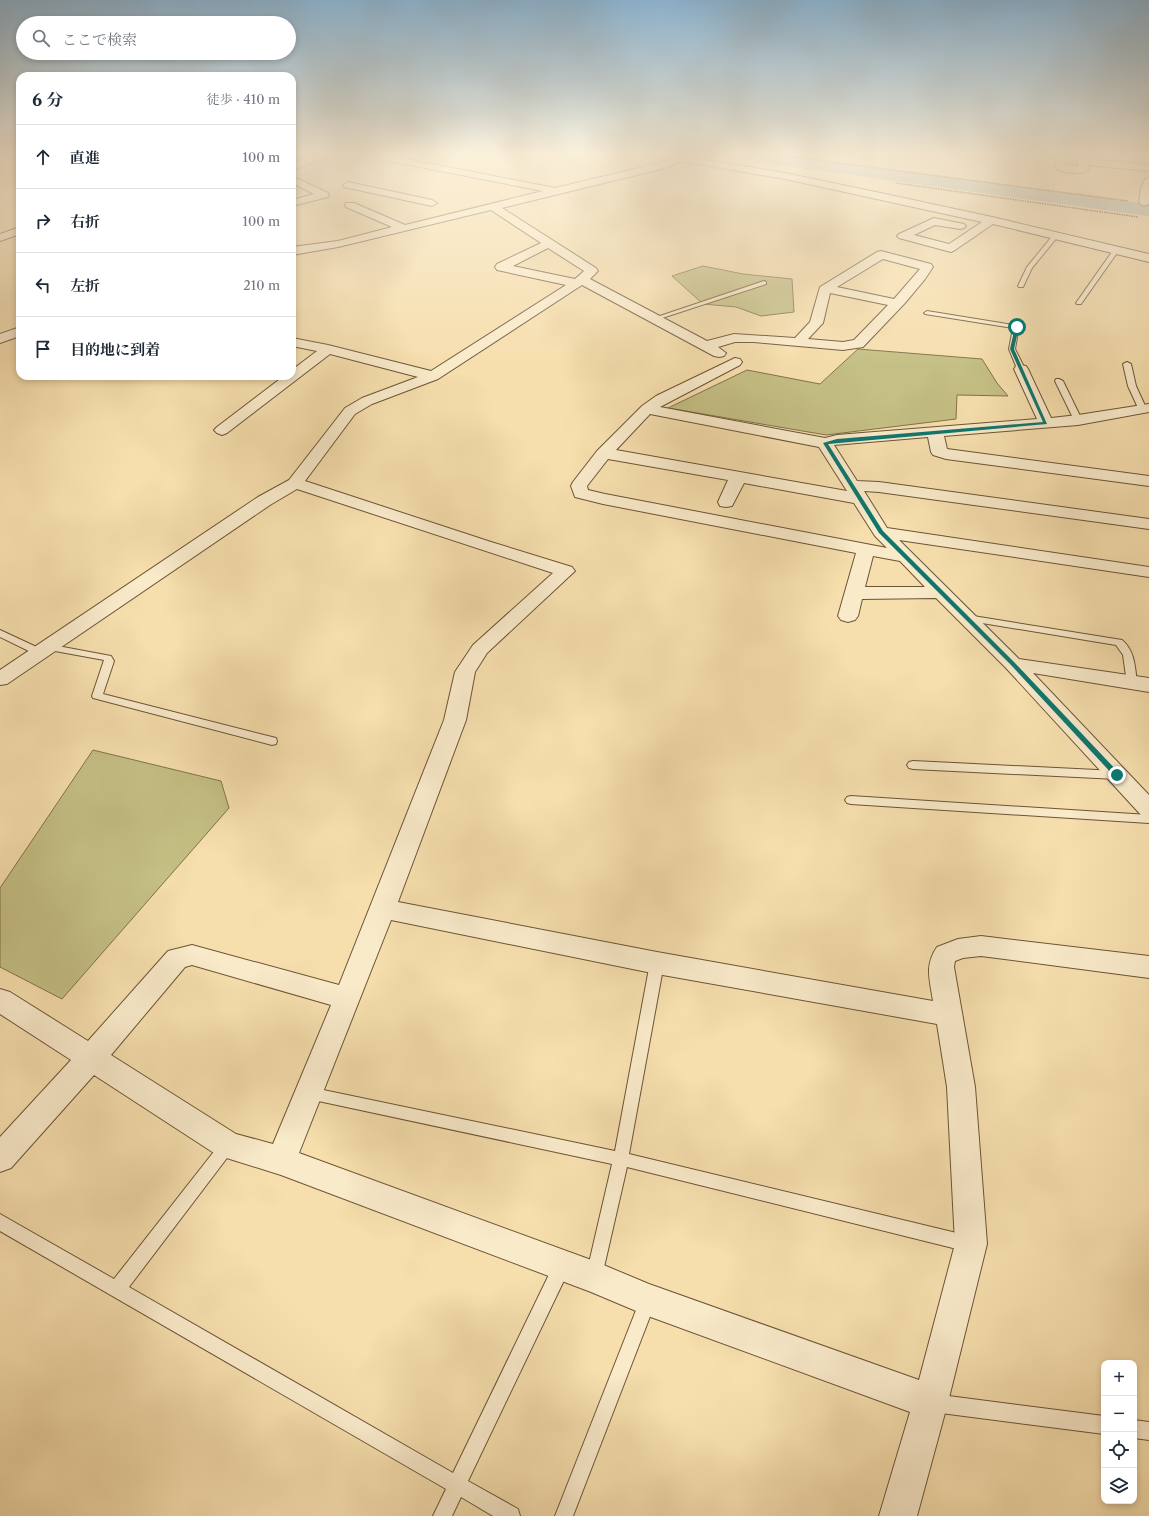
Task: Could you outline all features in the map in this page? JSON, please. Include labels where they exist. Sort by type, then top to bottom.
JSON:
[{"type":"street","points":[[398,226],[403,228]]},
{"type":"street","points":[[296,250],[338,244],[412,226]]},
{"type":"street","points":[[0,678],[264,501],[295,483],[350,411],[367,401],[433,376],[592,271],[522,226]]},
{"type":"street","points":[[924,226],[903,236],[950,248],[983,226]]},
{"type":"street","points":[[957,226],[977,230]]},
{"type":"street","points":[[1017,226],[1149,258]]},
{"type":"street","points":[[0,238],[16,232]]},
{"type":"street","points":[[0,242],[13,245]]},
{"type":"street","points":[[549,243],[502,267],[579,281],[735,362],[661,399],[647,410],[621,433],[603,454],[579,486],[581,493],[603,499],[906,557]]},
{"type":"street","points":[[706,346],[734,338],[843,346],[858,344],[897,303],[927,267],[881,255],[824,290],[816,323],[798,342]]},
{"type":"street","points":[[827,289],[897,303]]},
{"type":"street","points":[[0,339],[16,332]]},
{"type":"street","points":[[296,343],[328,349],[433,376]]},
{"type":"street","points":[[296,373],[328,349]]},
{"type":"street","points":[[1021,369],[1046,423]]},
{"type":"street","points":[[222,430],[287,380]]},
{"type":"street","points":[[647,410],[825,443],[837,440],[1078,420],[1146,409]]},
{"type":"street","points":[[935,432],[939,452],[946,454],[1149,481]]},
{"type":"street","points":[[825,443],[881,532],[1013,664],[1149,809]]},
{"type":"street","points":[[603,454],[619,455],[738,477],[857,492],[879,487],[1149,524]]},
{"type":"street","points":[[726,502],[738,477]]},
{"type":"street","points":[[281,1161],[384,909],[456,720],[465,672],[480,649],[566,570],[484,546],[295,483]]},
{"type":"street","points":[[881,532],[1149,572]]},
{"type":"street","points":[[848,616],[866,549]]},
{"type":"street","points":[[854,593],[941,592]]},
{"type":"street","points":[[1013,664],[1141,684]]},
{"type":"street","points":[[384,909],[657,963],[949,1015]]},
{"type":"street","points":[[898,1516],[931,1402],[970,1244],[961,1087],[941,967],[943,958],[947,953],[982,946],[1149,967]]},
{"type":"street","points":[[0,1158],[91,1058],[178,958],[192,955],[348,998]]},
{"type":"street","points":[[0,1000],[228,1145],[281,1161],[563,1265],[648,1300],[931,1402]]},
{"type":"lane","points":[[1021,286],[1029,268],[1056,235]]},
{"type":"lane","points":[[1079,303],[1116,250]]},
{"type":"lane","points":[[654,319],[764,282]]},
{"type":"lane","points":[[927,313],[1017,327],[1012,349],[1021,369]]},
{"type":"lane","points":[[1127,364],[1132,386],[1146,409]]},
{"type":"lane","points":[[1058,380],[1078,420]]},
{"type":"lane","points":[[967,618],[1118,642],[1124,645],[1141,684]]},
{"type":"lane","points":[[0,633],[43,650],[107,658],[109,661],[97,696],[272,740]]},
{"type":"lane","points":[[913,766],[1117,775]]},
{"type":"lane","points":[[851,800],[1149,819]]},
{"type":"lane","points":[[594,1277],[620,1159],[657,963]]},
{"type":"lane","points":[[309,1093],[620,1159],[970,1244]]},
{"type":"lane","points":[[116,1290],[228,1145]]},
{"type":"lane","points":[[0,1222],[511,1516]]},
{"type":"lane","points":[[442,1516],[563,1265]]},
{"type":"lane","points":[[564,1516],[648,1300]]},
{"type":"lane","points":[[931,1402],[1101,1425]]},
{"type":"lane","points":[[1137,1429],[1149,1431]]},
{"type":"shaded area","points":[[703,266],[743,274],[792,279],[794,312],[761,316],[736,307],[703,304],[672,276]]},
{"type":"shaded area","points":[[858,349],[982,359],[997,383],[1008,396],[957,395],[956,419],[826,435],[668,408],[747,370],[820,384]]},
{"type":"shaded area","points":[[93,750],[221,781],[229,808],[62,999],[0,967],[0,888]]},
{"type":"route","points":[[1017,327],[1012,349],[1046,423],[837,440],[825,443],[881,532],[1013,664],[1117,775]]}]
